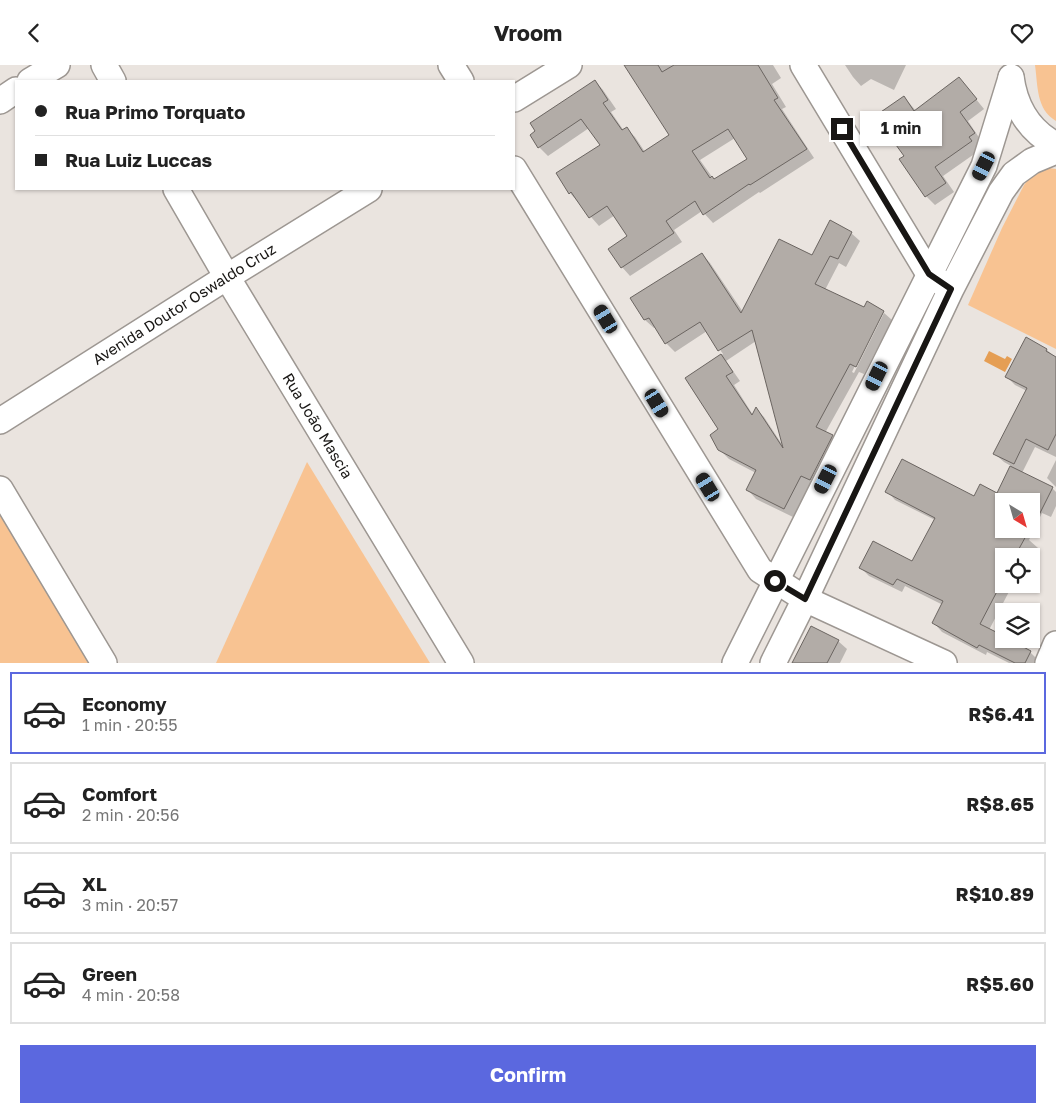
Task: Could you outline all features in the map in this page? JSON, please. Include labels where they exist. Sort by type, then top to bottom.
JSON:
[{"type":"street","points":[[32,80],[57,65]]},
{"type":"street","points":[[104,65],[112,80]]},
{"type":"street","points":[[451,65],[460,80]]},
{"type":"street","points":[[515,98],[569,65]]},
{"type":"street","points":[[803,65],[929,274],[951,289]]},
{"type":"street","points":[[735,663],[984,166],[1011,71]]},
{"type":"street","points":[[1011,71],[1014,96],[1021,113],[1046,140],[1056,145]]},
{"type":"street","points":[[0,101],[15,91]]},
{"type":"street","points":[[773,663],[951,289],[1001,192],[1014,175],[1032,161],[1056,151]]},
{"type":"street","points":[[515,171],[760,570],[805,599],[944,663]]},
{"type":"street","name":"Rua João Mascia","points":[[177,190],[227,277],[461,663]]},
{"type":"street","name":"Avenida Doutor Oswaldo Cruz","points":[[0,421],[367,190]]},
{"type":"street","points":[[0,489],[104,663]]},
{"type":"street","points":[[1048,663],[1056,644]]},
{"type":"shaded area","points":[[1035,65],[1056,65],[1056,121],[1049,116],[1041,104]]},
{"type":"shaded area","points":[[1040,169],[1056,169],[1056,349],[968,305],[1002,228],[1024,185]]},
{"type":"shaded area","points":[[989,351],[1005,359],[1007,356],[1012,359],[1005,372],[984,361]]},
{"type":"shaded area","points":[[307,462],[430,663],[216,663]]},
{"type":"shaded area","points":[[0,514],[89,663],[0,663]]},
{"type":"building","points":[[624,65],[658,65],[662,72],[674,65],[758,65],[778,98],[774,100],[807,149],[749,184],[703,215],[695,201],[666,221],[674,233],[621,268],[608,249],[627,236],[607,206],[589,218],[571,192],[569,194],[556,173],[600,145],[581,119],[538,148],[530,135],[535,131],[530,123],[595,80],[608,100],[603,103],[622,130],[627,127],[643,152],[669,135]],"holes":[[[728,129],[747,159],[714,179],[712,176],[710,178],[692,151]]]},
{"type":"building","points":[[959,77],[977,99],[960,112],[975,133],[969,137],[972,141],[935,167],[946,183],[925,197],[899,159],[904,156],[875,116],[904,96],[914,111]]},
{"type":"building","points":[[830,220],[852,232],[838,259],[830,256],[815,284],[864,307],[867,301],[884,311],[856,367],[850,364],[816,427],[833,435],[810,480],[801,476],[784,509],[746,490],[756,470],[718,450],[710,435],[718,429],[685,378],[721,354],[733,372],[726,376],[752,415],[756,407],[783,448],[752,330],[718,351],[700,322],[665,344],[649,318],[644,320],[630,298],[702,253],[741,313],[779,239],[812,255]]},
{"type":"building","points":[[1026,337],[1047,349],[1046,351],[1056,357],[1056,434],[1048,450],[1026,439],[1014,464],[993,454],[1027,388],[1005,377]]},
{"type":"building","points":[[902,459],[974,496],[980,484],[997,493],[995,493],[995,538],[1025,538],[1019,548],[995,548],[996,593],[980,624],[995,632],[995,648],[1025,648],[1031,651],[1025,663],[1015,663],[979,645],[977,648],[932,623],[943,601],[897,579],[893,585],[859,568],[873,541],[912,561],[935,518],[885,492]]},
{"type":"building","points":[[1010,466],[1053,487],[1040,513],[1040,493],[997,493]]},
{"type":"building","points":[[811,626],[839,640],[827,663],[792,663]]},
{"type":"route","points":[[775,581],[805,599],[951,289],[929,274],[842,129]]}]
